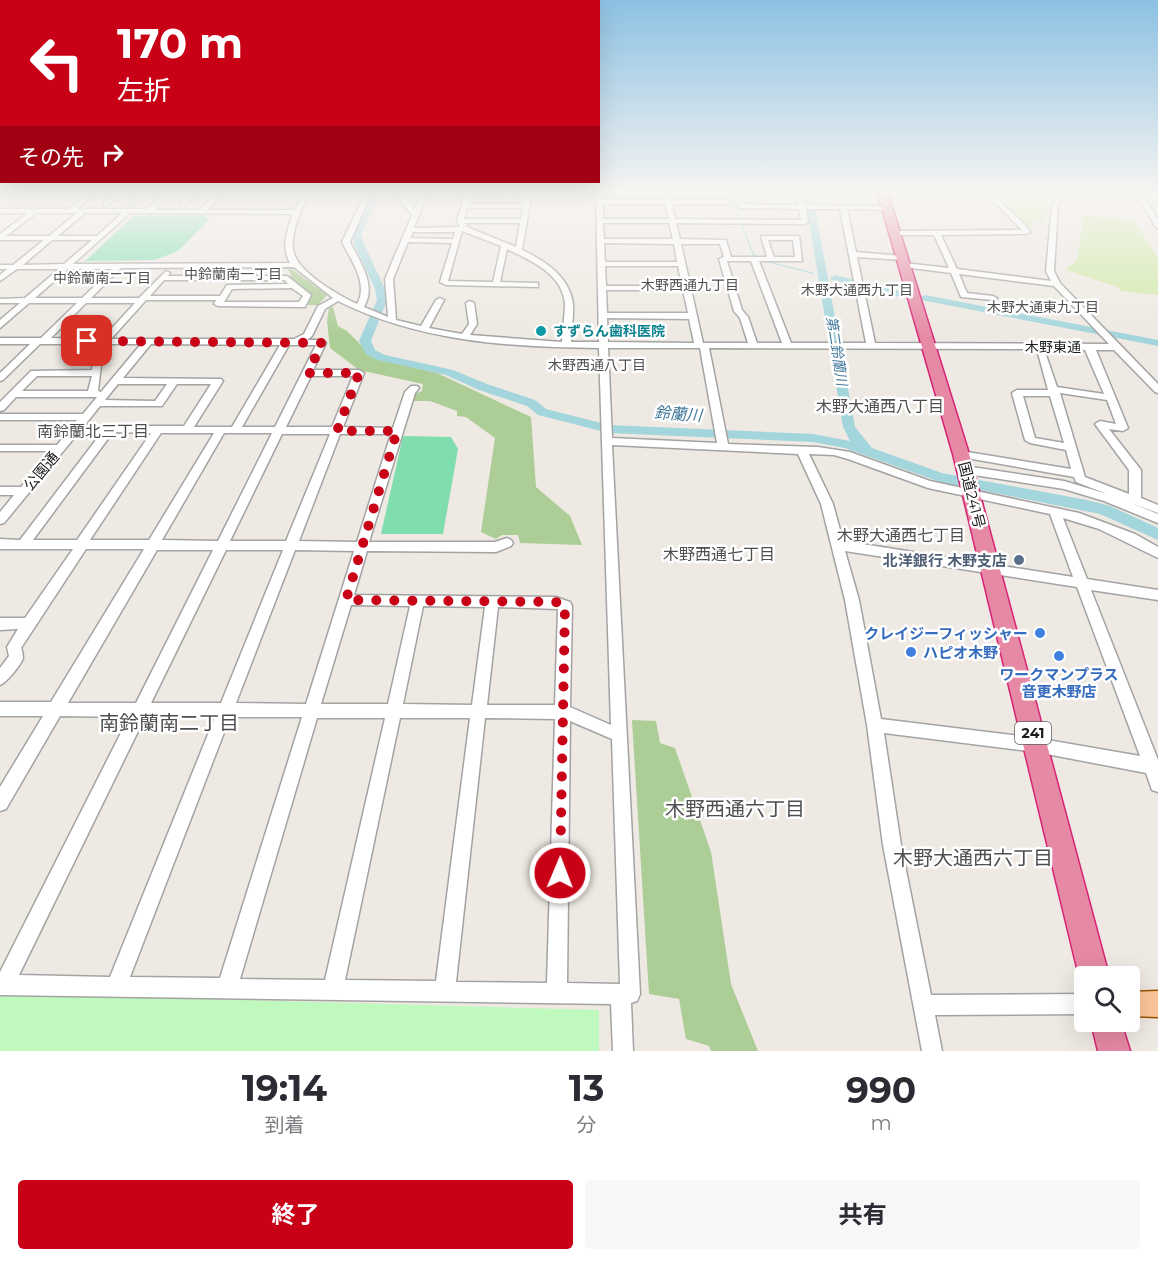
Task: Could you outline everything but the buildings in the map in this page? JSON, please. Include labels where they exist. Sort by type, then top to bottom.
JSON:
[{"type":"highway","name":"国道241号","points":[[896,240],[961,454],[1091,966]]},
{"type":"highway","points":[[1108,1032],[1113,1051]]},
{"type":"main road","points":[[1140,1004],[1158,1004]]},
{"type":"street","points":[[0,279],[48,240]]},
{"type":"street","points":[[0,325],[97,240]]},
{"type":"street","points":[[290,240],[292,259],[298,265]]},
{"type":"street","points":[[347,240],[367,289],[364,309]]},
{"type":"street","points":[[388,318],[394,312],[388,285],[406,240]]},
{"type":"street","points":[[408,240],[456,241],[444,282],[446,283],[535,285]]},
{"type":"street","points":[[493,240],[553,271],[566,290],[568,300],[566,345]]},
{"type":"street","points":[[516,251],[519,249],[521,240]]},
{"type":"street","points":[[765,240],[771,259]]},
{"type":"street","points":[[753,345],[744,317],[738,311],[723,259],[799,259],[796,240]]},
{"type":"street","points":[[849,240],[871,346]]},
{"type":"street","points":[[940,240],[964,295],[993,298]]},
{"type":"street","points":[[1052,240],[1050,271],[1056,284],[1158,390]]},
{"type":"street","points":[[0,341],[322,343],[2,985],[630,994],[606,432],[601,242],[723,242],[728,259]]},
{"type":"street","points":[[677,242],[692,316],[701,345],[723,443]]},
{"type":"street","points":[[496,284],[503,248],[506,246]]},
{"type":"street","points":[[852,254],[1056,284]]},
{"type":"street","points":[[754,259],[788,346]]},
{"type":"street","points":[[601,264],[681,264]]},
{"type":"street","points":[[0,267],[298,265]]},
{"type":"street","name":"木野東通","points":[[298,265],[338,298],[364,309],[424,329],[464,338],[504,343],[1115,347]]},
{"type":"street","points":[[0,378],[118,267]]},
{"type":"street","points":[[94,399],[99,347],[172,267]]},
{"type":"street","points":[[162,278],[287,278],[307,295],[302,304],[218,304],[230,287],[294,286]]},
{"type":"street","points":[[602,288],[687,288]]},
{"type":"street","points":[[0,301],[222,298]]},
{"type":"street","points":[[236,430],[290,343],[309,336],[321,308],[338,298]]},
{"type":"street","points":[[424,329],[440,300]]},
{"type":"street","points":[[464,338],[473,324],[470,303]]},
{"type":"street","points":[[603,315],[692,316]]},
{"type":"street","name":"公園通","points":[[0,520],[86,417],[94,399],[104,394],[148,342]]},
{"type":"street","points":[[1088,347],[1092,351],[1123,428],[1100,424],[1135,470],[1135,498]]},
{"type":"street","points":[[1036,348],[1042,353],[1080,479],[1135,498],[1158,509]]},
{"type":"street","points":[[0,408],[34,373],[96,373]]},
{"type":"street","points":[[116,987],[359,373],[308,373]]},
{"type":"street","points":[[116,381],[218,381],[187,430]]},
{"type":"street","points":[[14,394],[158,404],[174,381]]},
{"type":"street","points":[[227,989],[397,431],[410,392],[414,388]]},
{"type":"street","points":[[1072,448],[1030,440],[1017,393],[1054,391],[1112,398]]},
{"type":"street","points":[[0,417],[86,417]]},
{"type":"street","points":[[75,429],[397,431]]},
{"type":"street","points":[[23,544],[110,429]]},
{"type":"street","points":[[0,679],[16,657],[14,647],[158,430]]},
{"type":"street","points":[[0,803],[221,430]]},
{"type":"street","points":[[606,432],[842,453],[913,480],[1072,487],[1108,498],[1158,519]]},
{"type":"street","points":[[0,448],[60,448]]},
{"type":"street","points":[[802,451],[827,504],[852,600],[875,725],[892,845],[932,1051]]},
{"type":"street","points":[[961,454],[1079,474]]},
{"type":"street","points":[[968,482],[1108,526],[1124,532],[1158,553]]},
{"type":"street","points":[[0,491],[24,491]]},
{"type":"street","points":[[1055,511],[1155,766],[1158,784]]},
{"type":"street","points":[[0,544],[496,547],[507,543]]},
{"type":"street","points":[[838,545],[1158,595]]},
{"type":"street","points":[[346,600],[556,602],[565,606],[557,993]]},
{"type":"street","points":[[333,989],[418,600]]},
{"type":"street","points":[[445,991],[492,601]]},
{"type":"street","points":[[0,624],[29,624]]},
{"type":"street","points":[[0,709],[564,712],[578,715],[606,732],[620,734]]},
{"type":"street","points":[[875,725],[1036,745],[1155,766]]},
{"type":"street","points":[[621,994],[622,1051]]},
{"type":"street","points":[[924,1005],[1074,1004]]},
{"type":"green space","points":[[108,240],[189,240],[178,251],[155,260],[85,261]]},
{"type":"green space","points":[[1080,240],[1146,240],[1158,258],[1158,295],[1121,291],[1118,287],[1066,270],[1077,259]]},
{"type":"green space","points":[[288,269],[293,270],[327,295],[318,305],[307,305],[312,295],[290,277]]},
{"type":"green space","points":[[333,307],[338,326],[347,331],[374,358],[437,373],[531,417],[536,487],[570,516],[582,545],[520,543],[518,535],[502,535],[496,539],[481,532],[495,438],[466,417],[457,416],[457,411],[430,401],[413,401],[413,395],[422,391],[423,384],[359,370],[330,348],[327,321],[329,308]]},
{"type":"green space","points":[[403,436],[451,437],[458,449],[443,534],[381,534]]},
{"type":"green space","points":[[632,720],[656,721],[660,743],[675,748],[711,852],[731,984],[758,1051],[711,1051],[709,1046],[686,1039],[679,999],[649,994]]},
{"type":"green space","points":[[0,993],[599,1010],[599,1051],[0,1051]]},
{"type":"waterway","name":"鈴蘭川","points":[[358,240],[380,289],[382,300],[365,341],[370,352],[381,358],[449,372],[483,387],[531,403],[542,412],[609,429],[813,438],[847,444],[940,477],[1105,510],[1158,534]]},
{"type":"waterway","points":[[748,240],[753,254],[760,258]]},
{"type":"waterway","name":"第二鈴蘭川","points":[[817,240],[849,427],[854,437],[866,448]]},
{"type":"waterway","points":[[765,261],[812,273]]},
{"type":"waterway","name":"第二鈴蘭川","points":[[835,278],[904,295]]},
{"type":"waterway","name":"第二鈴蘭川","points":[[925,298],[1158,343]]},
{"type":"place","name":"すずらん歯科医院","points":[[541,331]]},
{"type":"place","name":"北洋銀行 木野支店","points":[[1019,560]]},
{"type":"place","name":"クレイジーフィッシャー","points":[[1040,633]]},
{"type":"place","name":"ハピオ木野","points":[[911,652]]},
{"type":"place","name":"ワークマンプラス 音更木野店","points":[[1059,656]]},
{"type":"district","name":"中鈴蘭南一丁目","points":[[233,274]]},
{"type":"district","name":"中鈴蘭南二丁目","points":[[102,278]]},
{"type":"district","name":"木野西通九丁目","points":[[690,285]]},
{"type":"district","name":"木野大通西九丁目","points":[[857,290]]},
{"type":"district","name":"木野大通東九丁目","points":[[1043,307]]},
{"type":"district","name":"木野西通八丁目","points":[[597,365]]},
{"type":"district","name":"木野大通西八丁目","points":[[880,406]]},
{"type":"district","name":"南鈴蘭北三丁目","points":[[93,431]]},
{"type":"district","name":"木野大通西七丁目","points":[[901,535]]},
{"type":"district","name":"木野西通七丁目","points":[[719,554]]},
{"type":"district","name":"南鈴蘭南二丁目","points":[[169,723]]},
{"type":"district","name":"木野西通六丁目","points":[[735,809]]},
{"type":"district","name":"木野大通西六丁目","points":[[973,858]]},
{"type":"route","points":[[87,341],[322,343],[308,373],[359,373],[337,431],[397,431],[346,600],[556,602],[565,606],[560,873]]}]
